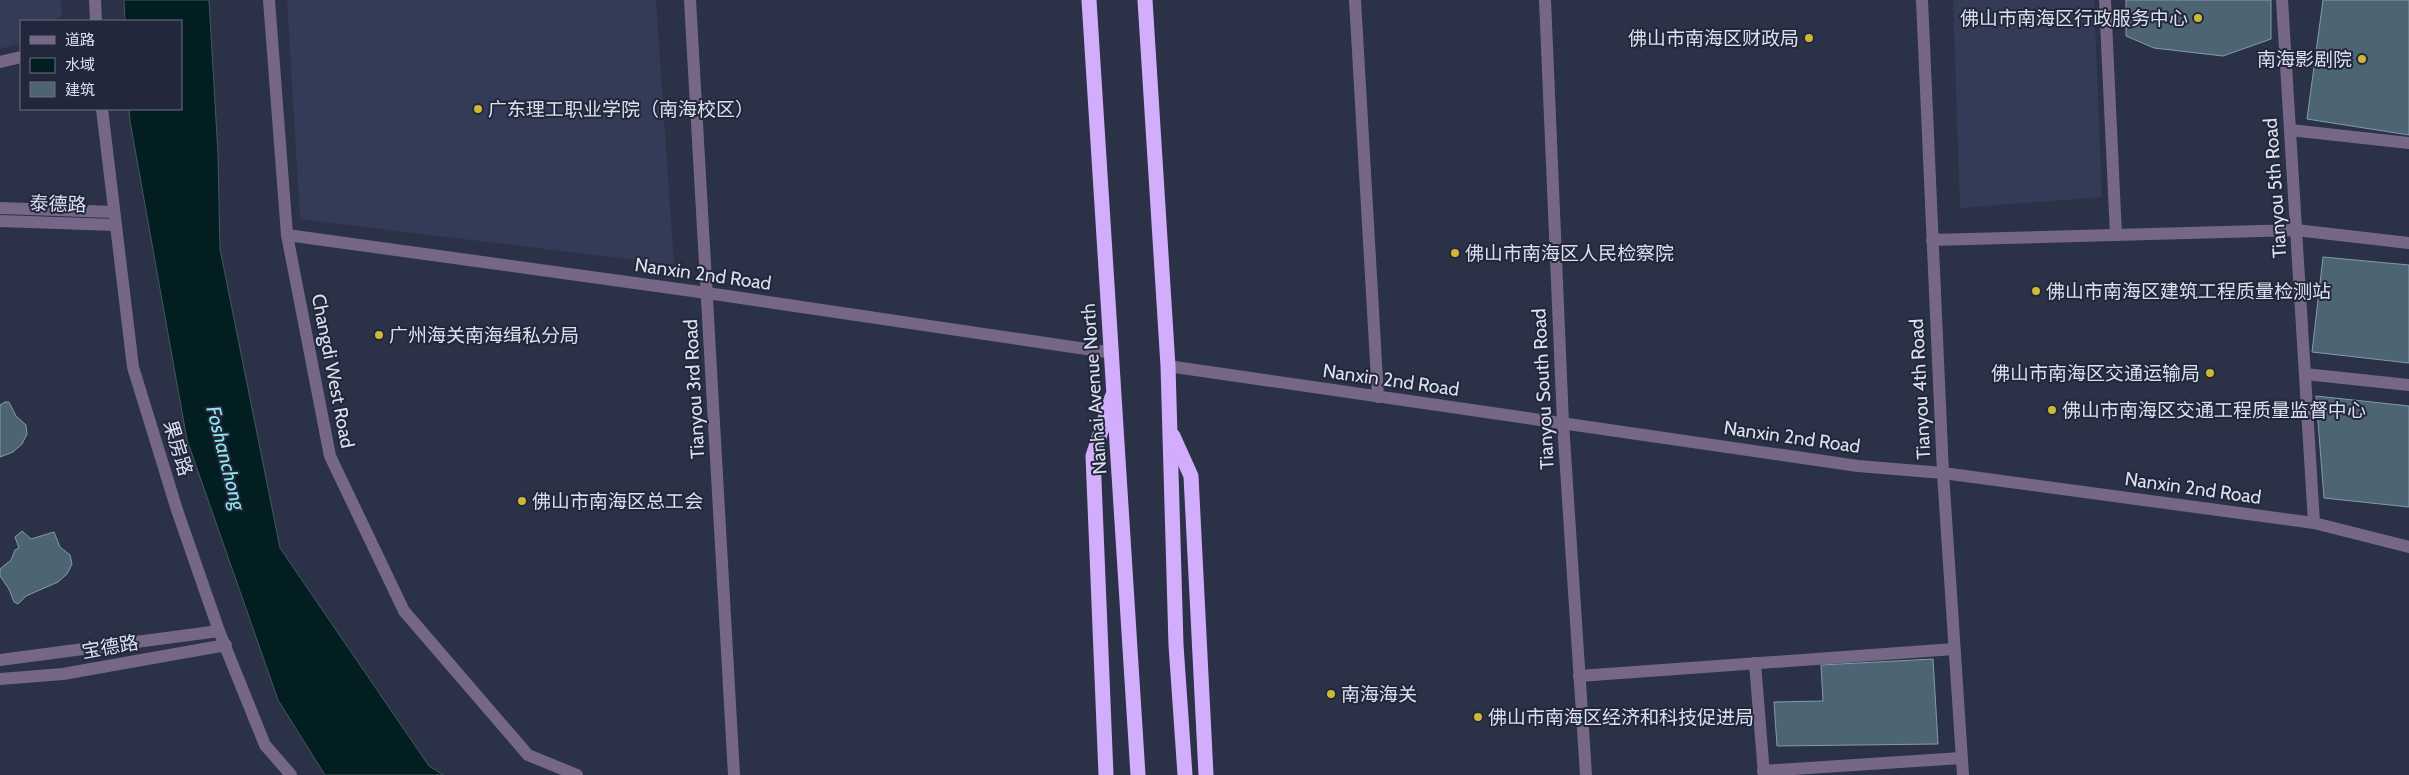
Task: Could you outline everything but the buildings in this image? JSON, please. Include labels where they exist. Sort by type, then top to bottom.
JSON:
[{"type":"highway","name":"Nanhai Avenue North","points":[[1089,0],[1138,775]]},
{"type":"highway","points":[[1145,0],[1168,366],[1176,645],[1184,775]]},
{"type":"highway","points":[[1106,775],[1092,456],[1115,388]]},
{"type":"highway","points":[[1170,430],[1191,476],[1206,775]]},
{"type":"street","points":[[95,0],[96,20]]},
{"type":"street","name":"Changdi West Road","points":[[269,0],[287,235],[330,456],[404,611],[528,755],[577,775]]},
{"type":"street","name":"Tianyou 3rd Road","points":[[690,0],[734,775]]},
{"type":"street","points":[[1355,0],[1378,397]]},
{"type":"street","name":"Tianyou South Road","points":[[1545,0],[1563,423],[1586,775]]},
{"type":"street","name":"Tianyou 4th Road","points":[[1922,0],[1943,473],[1962,775]]},
{"type":"street","points":[[2105,0],[2116,235]]},
{"type":"street","name":"Tianyou 5th Road","points":[[2282,0],[2314,523]]},
{"type":"street","points":[[0,62],[20,57]]},
{"type":"street","name":"果房路","points":[[102,110],[133,367],[177,510],[219,631],[265,745],[292,775]]},
{"type":"street","points":[[2290,130],[2409,143]]},
{"type":"street","name":"泰德路","points":[[0,208],[114,218]]},
{"type":"street","name":"泰德路","points":[[0,220],[114,218]]},
{"type":"street","points":[[1932,240],[2296,230],[2409,243]]},
{"type":"street","name":"Nanxin 2nd Road","points":[[287,235],[707,293],[1112,353]]},
{"type":"street","name":"Nanxin 2nd Road","points":[[1168,366],[1858,466],[1943,473],[2314,523],[2409,547]]},
{"type":"street","points":[[2305,374],[2409,385]]},
{"type":"street","name":"宝德路","points":[[0,660],[219,631]]},
{"type":"street","name":"宝德路","points":[[0,679],[62,674],[226,645]]},
{"type":"street","points":[[1579,676],[1954,649]]},
{"type":"street","points":[[1755,663],[1764,773],[1962,758]]},
{"type":"shaded area","points":[[0,0],[61,0],[62,15],[54,20],[20,20],[20,43],[0,49]]},
{"type":"shaded area","name":"广东理工职业学院（南海校区）","points":[[287,0],[656,0],[674,265],[300,219]]},
{"type":"shaded area","points":[[1953,0],[2094,0],[2102,197],[1960,208]]},
{"type":"water","name":"Foshanchong","points":[[124,0],[209,0],[218,154],[220,249],[280,548],[429,766],[443,775],[325,775],[278,700],[187,440],[130,121],[129,110],[182,110],[182,20],[125,20]]},
{"type":"place","name":"佛山市南海区行政服务中心","points":[[2198,18]]},
{"type":"place","name":"佛山市南海区财政局","points":[[1809,38]]},
{"type":"place","name":"南海影剧院","points":[[2362,59]]},
{"type":"place","name":"广东理工职业学院（南海校区）","points":[[478,109]]},
{"type":"place","name":"佛山市南海区人民检察院","points":[[1455,253]]},
{"type":"place","name":"佛山市南海区建筑工程质量检测站","points":[[2036,291]]},
{"type":"place","name":"广州海关南海缉私分局","points":[[379,335]]},
{"type":"place","name":"佛山市南海区交通运输局","points":[[2210,373]]},
{"type":"place","name":"佛山市南海区交通工程质量监督中心","points":[[2052,410]]},
{"type":"place","name":"佛山市南海区总工会","points":[[522,501]]},
{"type":"place","name":"南海海关","points":[[1331,694]]},
{"type":"place","name":"佛山市南海区经济和科技促进局","points":[[1478,717]]}]
